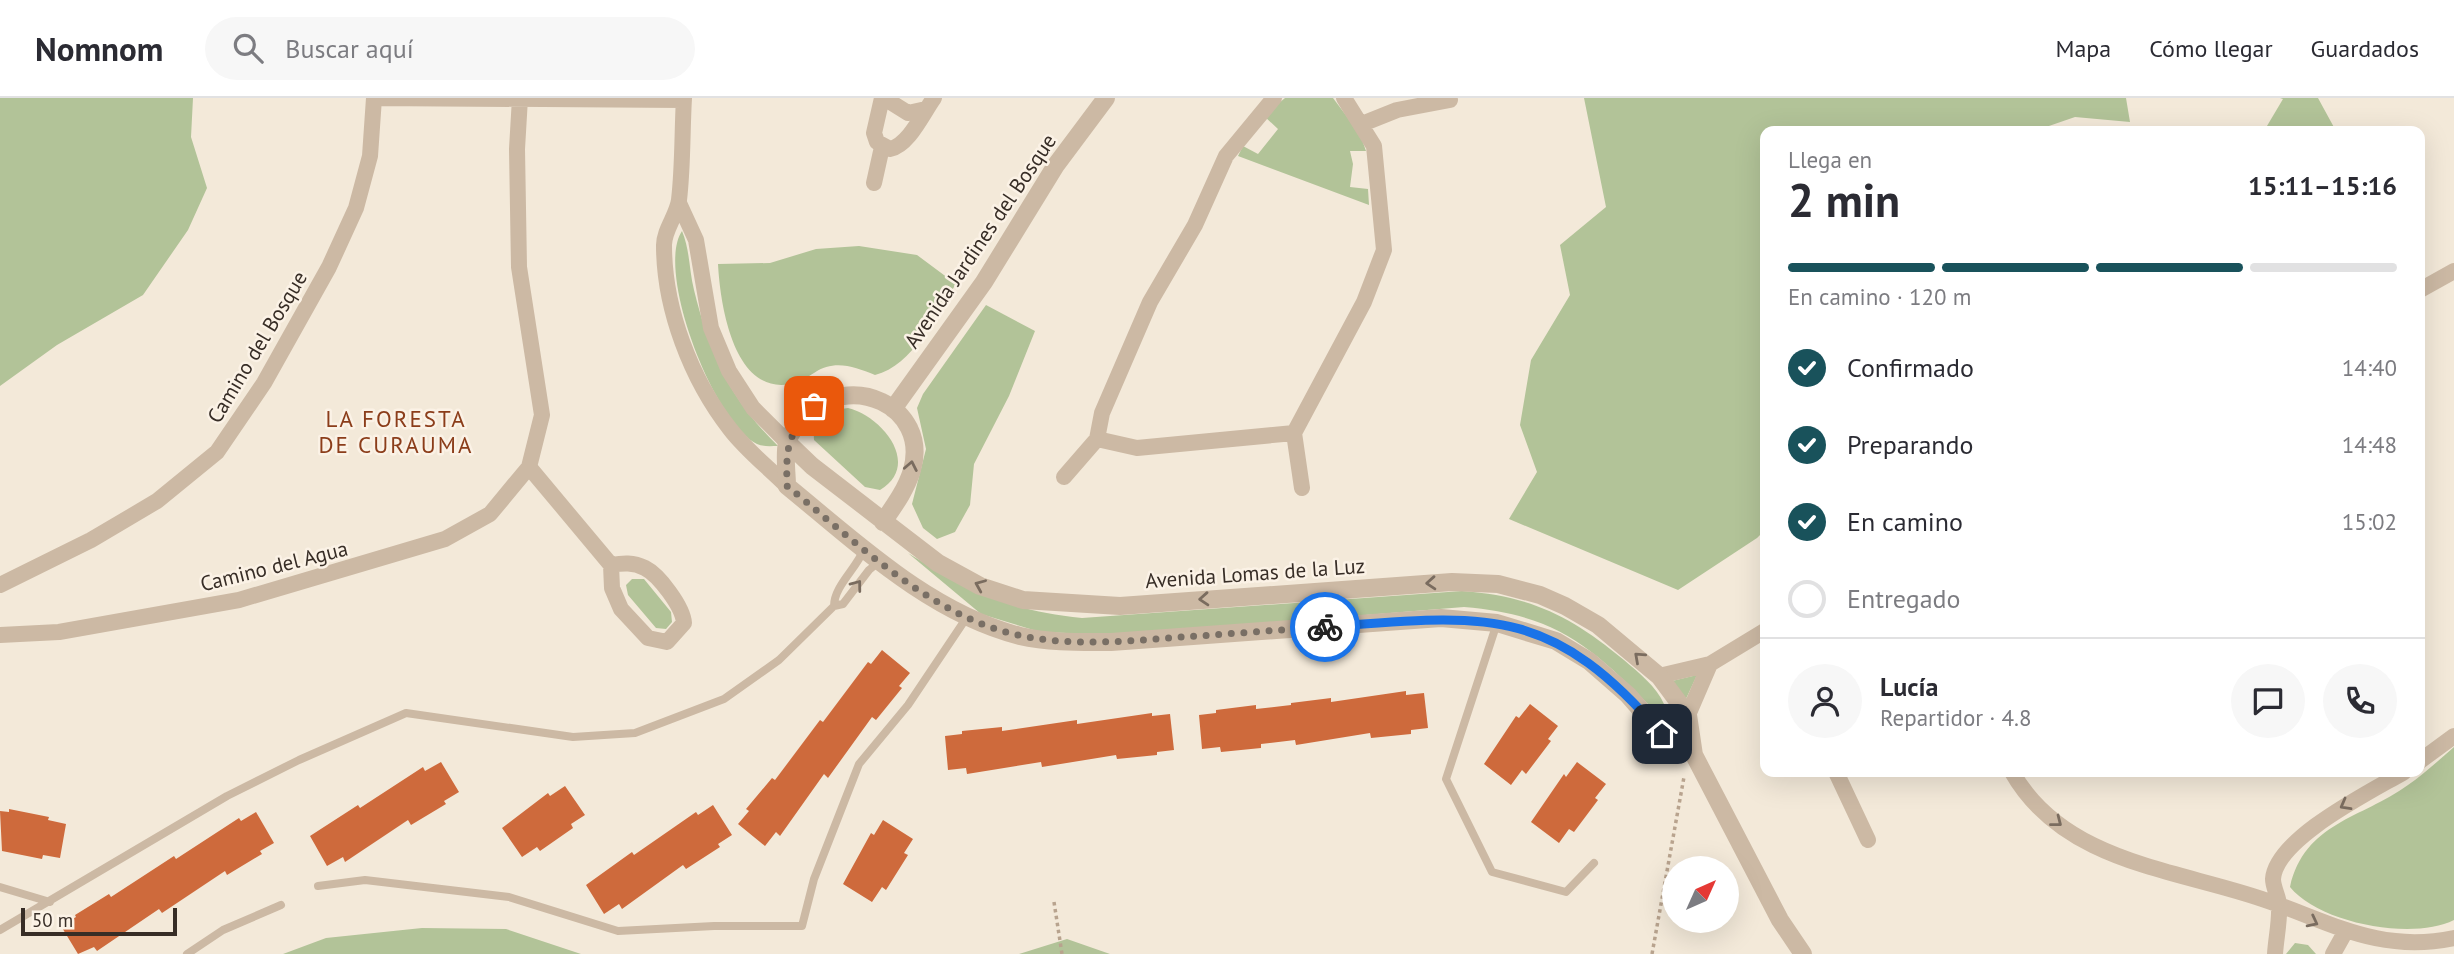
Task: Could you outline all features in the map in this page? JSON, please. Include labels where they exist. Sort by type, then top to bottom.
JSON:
[{"type":"street","points":[[374,98],[684,99]]},
{"type":"street","name":"Camino del Bosque","points":[[0,585],[91,540],[157,501],[217,452],[264,383],[329,267],[356,208],[370,156],[374,98]]},
{"type":"street","points":[[874,183],[883,148],[874,133],[882,98]]},
{"type":"street","points":[[890,98],[892,103],[908,113],[930,104]]},
{"type":"street","name":"Avenida Jardines del Bosque","points":[[893,409],[984,282],[1056,165],[1106,98]]},
{"type":"street","points":[[1064,477],[1097,439],[1102,413],[1150,302],[1195,225],[1226,156],[1274,98]]},
{"type":"street","points":[[1302,488],[1294,433],[1364,302],[1384,250],[1374,146],[1344,98]]},
{"type":"street","name":"Camino del Agua","points":[[0,635],[59,632],[239,600],[394,555],[469,528],[490,514],[529,467],[542,415],[519,268],[517,149],[520,99]]},
{"type":"street","name":"Avenida Lomas de la Luz","points":[[684,99],[679,203],[664,242],[667,281],[687,352],[709,400],[731,431],[787,486],[864,549],[950,609],[1022,636],[1065,642],[1111,642],[1441,618],[1497,623],[1556,640],[1589,661],[1628,695],[1662,734],[1694,755]]},
{"type":"street","points":[[1362,124],[1397,110],[1450,100]]},
{"type":"street","points":[[883,148],[896,148],[930,104]]},
{"type":"street","name":"Avenida Lomas de la Luz","points":[[679,203],[696,240],[711,328],[729,371],[753,408],[787,442],[883,522],[938,563],[980,586],[1023,600],[1120,606],[1452,582],[1498,584],[1540,595],[1581,615],[1632,651],[1659,676],[1688,715],[1694,755],[1780,920],[1803,954]]},
{"type":"street","points":[[2425,287],[2454,271]]},
{"type":"street","points":[[787,486],[787,442],[798,423],[814,406],[832,396],[852,393],[872,396],[893,409],[906,425],[914,446],[912,469],[901,495],[883,522]]},
{"type":"street","points":[[1097,439],[1137,448],[1294,433]]},
{"type":"street","points":[[529,467],[611,565],[612,588],[621,609],[648,638],[667,642],[684,622],[683,613],[647,569],[628,562],[611,565]]},
{"type":"street","points":[[1659,676],[1710,664],[1760,634]]},
{"type":"street","points":[[1688,715],[1710,664]]},
{"type":"street","points":[[2425,757],[2454,736]]},
{"type":"street","points":[[1838,777],[1868,840]]},
{"type":"street","points":[[2019,777],[2053,819],[2100,849],[2165,873],[2280,905],[2343,936],[2396,948],[2432,945],[2454,938]]},
{"type":"street","points":[[2275,954],[2280,905],[2273,880],[2278,864],[2304,835],[2334,811],[2395,777]]},
{"type":"street","points":[[2333,954],[2343,936]]},
{"type":"lane","points":[[834,606],[834,596],[859,562],[864,549]]},
{"type":"lane","points":[[0,930],[227,796],[299,760],[406,713],[573,737],[635,733],[724,699],[779,660],[834,606],[843,604],[869,570],[880,561]]},
{"type":"lane","points":[[318,886],[365,880],[509,897],[618,931],[726,925],[802,926],[814,879],[859,764],[908,705],[967,617]]},
{"type":"lane","points":[[1497,623],[1446,779],[1492,872],[1566,891],[1594,863]]},
{"type":"lane","points":[[0,887],[50,902]]},
{"type":"lane","points":[[187,954],[223,930],[281,905]]},
{"type":"path","points":[[1652,954],[1682,781],[1694,755]]},
{"type":"path","points":[[1054,902],[1062,954]]},
{"type":"green space","points":[[0,98],[193,98],[191,137],[207,188],[188,230],[143,295],[57,345],[0,386]]},
{"type":"green space","points":[[1285,98],[1333,98],[1360,134],[1366,151],[1350,151],[1353,164],[1350,187],[1368,189],[1369,205],[1238,156],[1243,146],[1258,154],[1278,129],[1264,116]]},
{"type":"green space","points":[[1584,98],[2126,98],[2130,122],[2075,117],[2049,126],[1760,126],[1760,535],[1678,590],[1509,519],[1537,472],[1520,425],[1531,360],[1570,295],[1560,245],[1606,207]]},
{"type":"green space","points":[[2280,98],[2318,98],[2333,126],[2267,126],[2283,99]]},
{"type":"green space","points":[[682,231],[700,313],[715,356],[747,411],[778,446],[757,444],[740,430],[707,378],[693,345],[676,278],[676,251]]},
{"type":"green space","points":[[859,246],[917,255],[956,284],[932,324],[912,350],[889,370],[875,375],[837,365],[790,384],[771,384],[755,375],[743,361],[733,342],[722,300],[718,264],[770,263],[816,249]]},
{"type":"green space","points":[[986,305],[1035,331],[1009,396],[974,464],[970,505],[955,532],[937,539],[923,528],[912,504],[926,449],[917,408],[923,394]]},
{"type":"green space","points":[[848,408],[861,413],[884,431],[897,455],[898,468],[892,480],[880,490],[865,487],[814,440],[816,426],[823,416]]},
{"type":"green space","points":[[908,553],[991,597],[1033,610],[1082,618],[1462,591],[1509,598],[1549,611],[1586,631],[1641,675],[1664,704],[1658,712],[1654,710],[1611,668],[1570,638],[1524,617],[1496,611],[1464,607],[1120,635],[1040,632],[981,614]]},
{"type":"green space","points":[[632,579],[644,579],[671,612],[672,622],[666,629],[656,628],[628,595],[626,585]]},
{"type":"green space","points":[[1697,675],[1685,701],[1672,681]]},
{"type":"green space","points":[[2454,747],[2454,920],[2415,929],[2367,925],[2322,910],[2304,900],[2290,887],[2297,865],[2308,848],[2322,835],[2419,777],[2425,777],[2426,772]]},
{"type":"green space","points":[[422,928],[506,929],[581,954],[283,954],[326,938]]},
{"type":"green space","points":[[1067,939],[1110,954],[1019,954]]},
{"type":"green space","points":[[2295,943],[2308,945],[2316,954],[2286,954]]},
{"type":"building","points":[[882,650],[910,673],[899,686],[902,688],[876,720],[872,717],[828,778],[824,774],[780,836],[776,832],[765,846],[738,824],[749,811],[746,809],[772,778],[775,780],[820,720],[823,722],[868,662],[871,664]]},
{"type":"building","points":[[1406,691],[1406,695],[1424,693],[1428,728],[1411,730],[1411,734],[1371,738],[1370,733],[1296,745],[1295,740],[1261,744],[1261,748],[1221,752],[1220,747],[1202,749],[1199,715],[1216,713],[1216,710],[1256,705],[1256,709],[1331,698],[1331,702]]},
{"type":"building","points":[[1530,704],[1558,726],[1548,739],[1551,741],[1526,774],[1522,770],[1511,785],[1484,764],[1516,716],[1519,718]]},
{"type":"building","points":[[1152,713],[1152,716],[1170,714],[1174,750],[1157,752],[1157,755],[1117,759],[1116,755],[1042,767],[1041,762],[967,774],[966,768],[948,770],[945,736],[962,734],[962,731],[1002,727],[1002,731],[1077,720],[1077,724]]},
{"type":"building","points":[[441,762],[459,792],[444,801],[446,804],[411,825],[408,820],[345,862],[343,857],[327,866],[310,836],[358,805],[360,808],[423,767],[425,771]]},
{"type":"building","points":[[1577,762],[1606,784],[1595,798],[1598,800],[1574,832],[1569,829],[1559,843],[1531,822],[1564,774],[1566,777]]},
{"type":"building","points":[[565,786],[585,815],[571,824],[573,828],[540,851],[537,847],[522,857],[502,828],[548,793],[550,796]]},
{"type":"building","points":[[713,805],[732,835],[718,844],[720,847],[686,869],[683,865],[622,909],[619,904],[604,914],[586,885],[632,852],[634,855],[696,812],[698,815]]},
{"type":"building","points":[[9,809],[49,817],[48,820],[66,824],[60,858],[43,855],[42,859],[2,851],[0,811],[9,812]]},
{"type":"building","points":[[256,812],[274,843],[260,851],[262,854],[227,875],[225,871],[162,913],[159,909],[97,951],[94,947],[78,954],[61,926],[109,894],[111,897],[174,856],[176,859],[239,818],[241,821]]},
{"type":"building","points":[[883,820],[913,839],[904,853],[908,855],[886,890],[882,887],[872,902],[843,884],[871,833],[874,835]]},
{"type":"way so far","points":[[814,406],[798,423],[787,442],[787,486],[880,561],[950,609],[986,626],[1022,636],[1065,642],[1111,642],[1325,627]]},
{"type":"district","name":"LA FORESTA DE CURAUMA","points":[[396,431]]},
{"type":"route","points":[[1325,627],[1441,618],[1497,623],[1533,631],[1556,640],[1589,661],[1628,695],[1662,734]]}]
